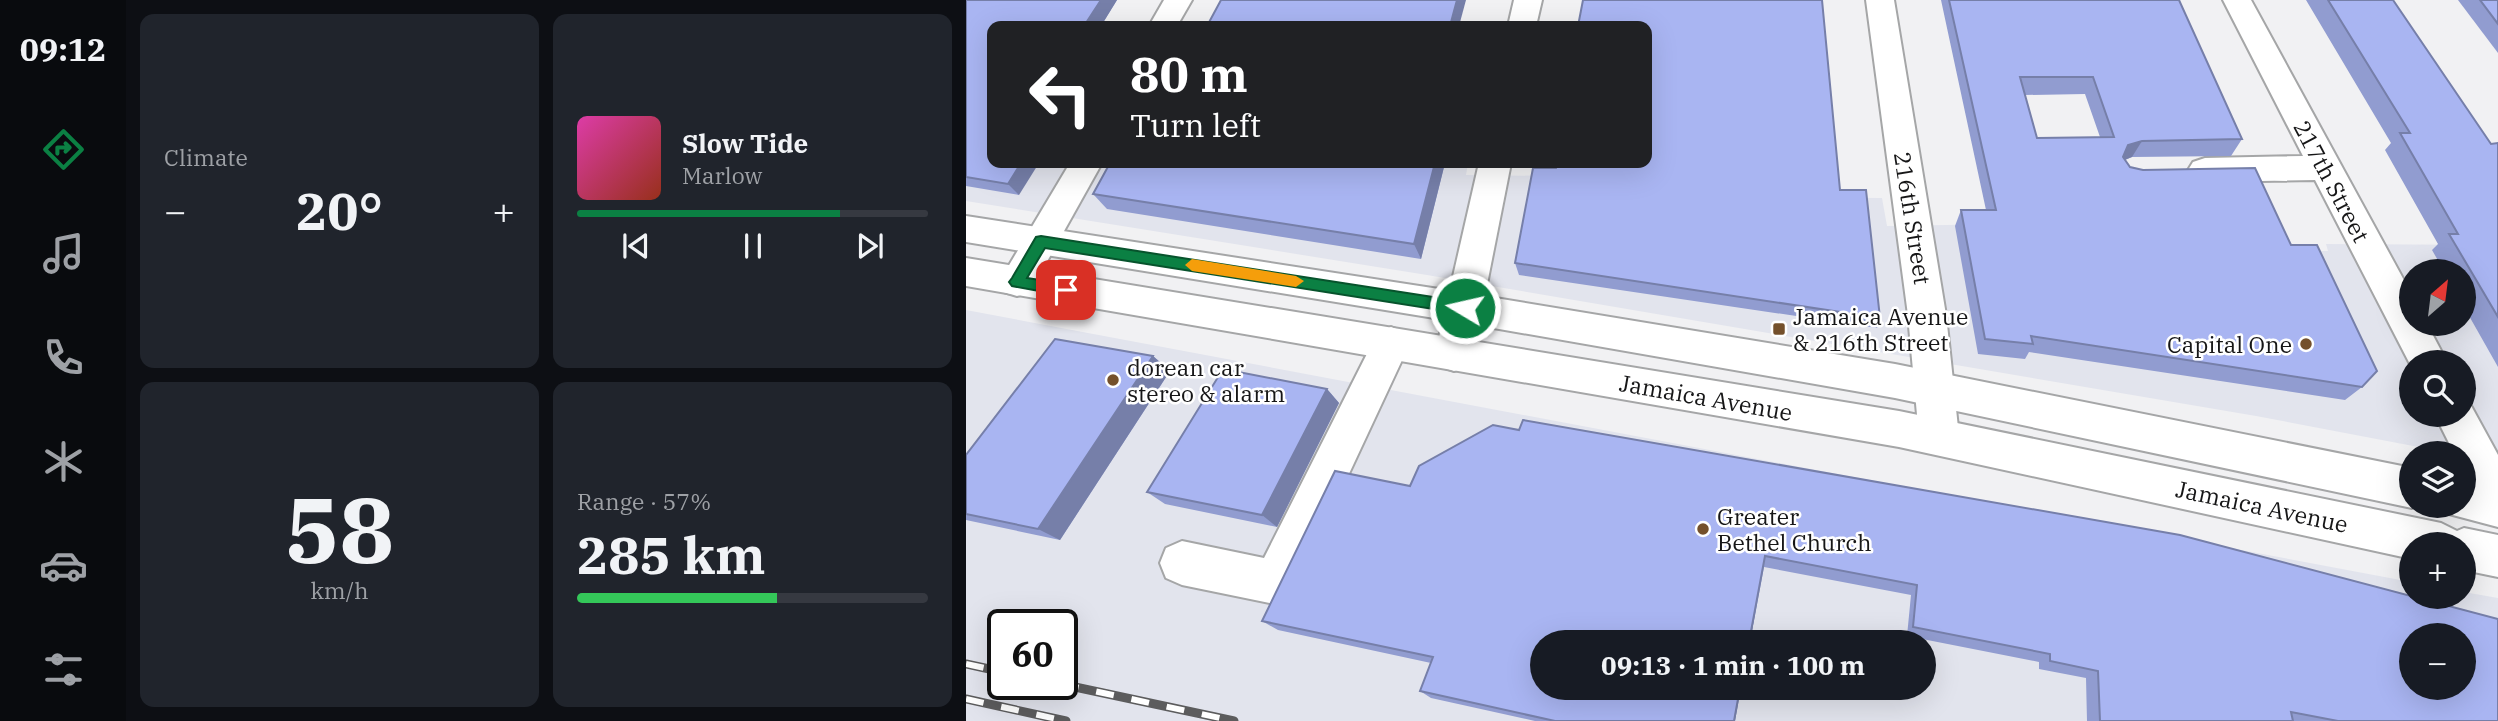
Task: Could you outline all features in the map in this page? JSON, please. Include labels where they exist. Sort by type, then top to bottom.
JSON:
[{"type":"main road","points":[[1166,21],[1178,0]]},
{"type":"main road","points":[[1523,21],[1528,0]]},
{"type":"main road","name":"216th Street","points":[[1880,0],[1927,315],[1939,437]]},
{"type":"main road","name":"217th Street","points":[[2237,0],[2421,350]]},
{"type":"main road","points":[[1017,282],[1083,168]]},
{"type":"main road","points":[[1454,355],[1494,168]]},
{"type":"main road","points":[[2172,171],[2326,168]]},
{"type":"main road","name":"Jamaica Avenue","points":[[966,229],[1465,308],[1936,389],[2399,485]]},
{"type":"main road","name":"Jamaica Avenue","points":[[966,272],[1939,437],[2399,535]]},
{"type":"main road","points":[[1182,562],[1275,582],[1391,343]]},
{"type":"main road","points":[[2461,427],[2498,497]]},
{"type":"main road","points":[[2476,502],[2498,507]]},
{"type":"main road","points":[[2476,551],[2498,556]]},
{"type":"shaded area","points":[[966,91],[987,149],[987,168],[1467,168],[1466,175],[1654,177],[1654,197],[1882,198],[1887,226],[2125,222],[2208,251],[2328,251],[2326,244],[2498,245],[2498,463],[2476,457],[2476,441],[2399,441],[2399,443],[2256,416],[1427,275],[966,201]]},
{"type":"shaded area","points":[[966,310],[2399,580],[2399,609],[2476,609],[2476,594],[2498,598],[2498,721],[966,721]]},
{"type":"building","points":[[966,0],[1101,0],[1087,21],[987,21],[987,168],[1018,168],[1008,184],[966,177]]},
{"type":"building","points":[[1221,0],[1457,0],[1451,21],[1210,21]]},
{"type":"building","points":[[1583,0],[1822,0],[1840,190],[1866,190],[1880,318],[1515,263],[1533,168],[1652,168],[1652,21],[1579,21]]},
{"type":"building","points":[[1949,0],[2179,0],[2242,139],[2142,141],[2128,145],[2123,157],[2130,167],[2143,170],[2255,168],[2291,245],[2317,245],[2377,371],[2362,387],[2031,336],[2033,344],[1985,339],[1961,210],[1996,210]],"holes":[[[2020,77],[2093,77],[2114,137],[2037,138]]]},
{"type":"building","points":[[2328,0],[2393,0],[2491,144],[2498,143],[2498,317],[2476,280],[2476,259],[2464,259],[2449,234],[2458,234],[2400,133],[2410,133]]},
{"type":"building","points":[[2480,0],[2498,0],[2498,24]]},
{"type":"building","points":[[1107,168],[1434,168],[1414,244],[1093,194]]},
{"type":"building","points":[[1055,339],[1153,356],[1038,529],[966,514],[966,455]]},
{"type":"building","points":[[1223,369],[1327,389],[1262,515],[1147,492]]},
{"type":"building","points":[[1523,420],[2180,535],[2399,593],[2399,609],[2460,609],[2498,619],[2498,721],[2338,721],[2291,712],[2293,721],[2100,721],[2098,671],[2050,661],[2050,654],[1913,627],[1917,585],[1765,556],[1751,630],[1530,630],[1530,700],[1738,700],[1734,721],[1555,721],[1420,691],[1433,657],[1262,621],[1335,471],[1410,486],[1419,466],[1493,425],[1519,430]]},
{"type":"railway","points":[[966,664],[987,669]]},
{"type":"railway","points":[[1078,688],[1234,721]]},
{"type":"railway","points":[[966,699],[1066,721]]},
{"type":"slow traffic","points":[[1192,265],[1296,281]]},
{"type":"place","name":"Jamaica Avenue & 216th Street","points":[[1779,329]]},
{"type":"place","name":"Capital One","points":[[2306,344]]},
{"type":"place","name":"dorean car stereo & alarm","points":[[1113,380]]},
{"type":"place","name":"Greater Bethel Church","points":[[1703,529]]},
{"type":"route","points":[[1066,290],[1017,282],[1041,241],[1465,308]]}]
